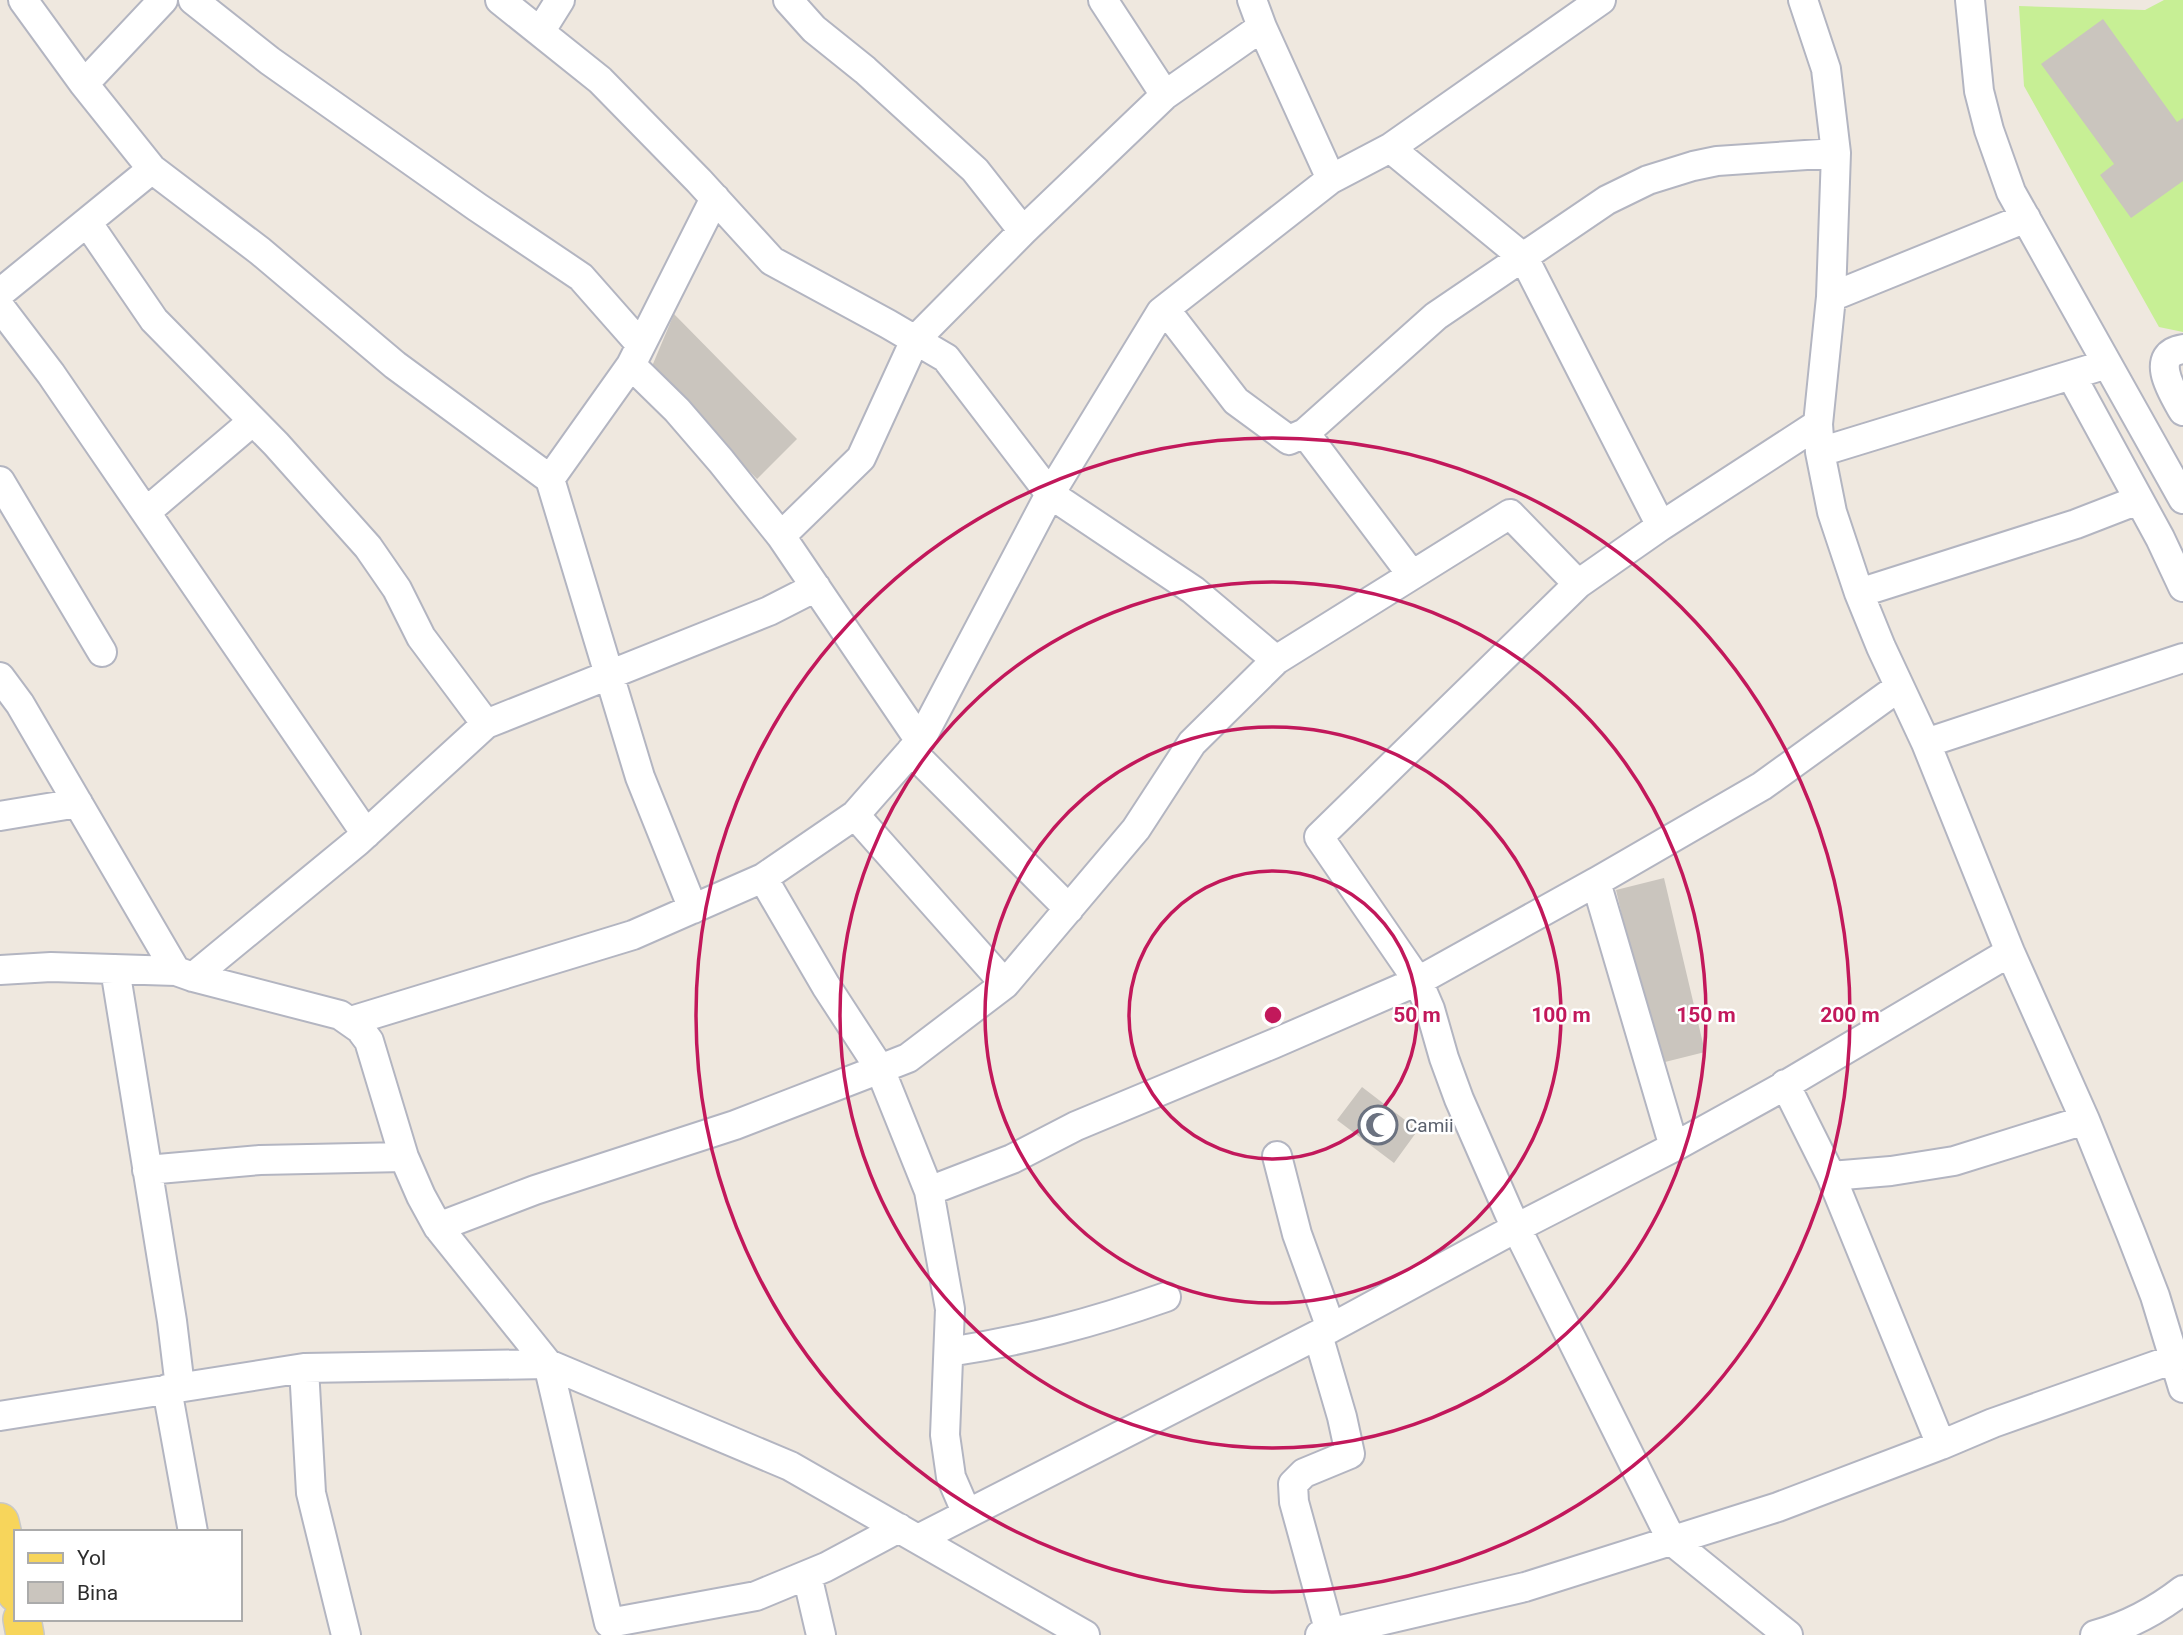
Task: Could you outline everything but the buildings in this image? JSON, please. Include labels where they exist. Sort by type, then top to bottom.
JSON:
[{"type":"main road","points":[[0,1522],[14,1584]]},
{"type":"main road","points":[[0,1622],[3,1635]]},
{"type":"street","points":[[23,0],[84,84],[152,169],[260,251],[395,365],[550,479],[640,777],[693,909]]},
{"type":"street","points":[[84,84],[163,0]]},
{"type":"street","points":[[193,0],[270,61],[581,277],[677,410],[722,461],[781,536],[916,746],[1069,909]]},
{"type":"street","points":[[500,0],[600,80],[772,261],[946,358],[1050,494],[1193,590],[1276,660]]},
{"type":"street","points":[[540,32],[560,0]]},
{"type":"street","points":[[788,0],[814,29],[865,70],[975,170],[1023,231]]},
{"type":"street","points":[[1103,0],[1165,95]]},
{"type":"street","points":[[1252,0],[1331,179]]},
{"type":"street","points":[[351,1021],[633,935],[763,878],[855,815],[916,746],[1050,494],[1161,312],[1331,179],[1390,148],[1601,0]]},
{"type":"street","points":[[1803,0],[1826,69],[1836,153],[1830,297],[1818,424],[1820,452],[1832,512],[1859,593],[1926,743],[2010,953],[2085,1120],[2155,1296],[2183,1388]]},
{"type":"street","points":[[1970,0],[1976,71],[1984,110],[2011,192],[2183,499]]},
{"type":"street","points":[[781,536],[861,458],[915,340],[1023,231],[1165,95],[1262,27]]},
{"type":"street","points":[[1390,148],[1524,258],[1661,526]]},
{"type":"street","points":[[1165,309],[1236,401],[1289,440],[1305,433],[1436,316],[1607,200],[1670,172],[1717,161],[1836,153]]},
{"type":"street","points":[[0,293],[152,169]]},
{"type":"street","points":[[550,479],[636,355],[715,198]]},
{"type":"street","points":[[1830,297],[2026,218]]},
{"type":"street","points":[[87,222],[154,320],[253,421],[368,547],[397,589],[421,637],[486,724]]},
{"type":"street","points":[[0,307],[51,374],[366,834]]},
{"type":"street","points":[[2183,349],[2170,355],[2164,370],[2166,380],[2183,411]]},
{"type":"street","points":[[1820,452],[2107,364]]},
{"type":"street","points":[[2071,375],[2183,587]]},
{"type":"street","points":[[146,512],[253,421]]},
{"type":"street","points":[[1788,1635],[1672,1541],[1516,1228],[1459,1099],[1430,1009],[1418,981],[1319,837],[1578,584],[1661,526],[1818,424]]},
{"type":"street","points":[[1305,433],[1412,575]]},
{"type":"street","points":[[0,481],[102,652]]},
{"type":"street","points":[[1859,593],[2076,524],[2138,500]]},
{"type":"street","points":[[438,1227],[535,1190],[735,1125],[908,1058],[1005,984],[1136,829],[1192,743],[1276,660],[1510,514],[1578,584]]},
{"type":"street","points":[[184,974],[366,834],[486,724],[769,611],[816,587]]},
{"type":"street","points":[[1926,743],[2183,658]]},
{"type":"street","points":[[0,677],[20,704],[184,974]]},
{"type":"street","points":[[929,1191],[1012,1159],[1076,1126],[1273,1045],[1418,981],[1762,786],[1899,687]]},
{"type":"street","points":[[0,816],[78,803]]},
{"type":"street","points":[[855,815],[1005,984]]},
{"type":"street","points":[[763,878],[826,986],[880,1069],[929,1191],[950,1309],[945,1435],[951,1477],[967,1514]]},
{"type":"street","points":[[1596,881],[1674,1147]]},
{"type":"street","points":[[0,970],[51,967],[184,974],[340,1015],[360,1029],[369,1041],[404,1157],[438,1227],[548,1364],[610,1629],[756,1596],[909,1533],[967,1514],[1325,1332],[1516,1228],[1674,1147],[2010,953]]},
{"type":"street","points":[[115,969],[172,1321],[174,1388],[193,1530]]},
{"type":"street","points":[[1785,1084],[1831,1176],[1941,1446]]},
{"type":"street","points":[[1831,1176],[1892,1171],[1954,1161],[2085,1120]]},
{"type":"street","points":[[1277,1156],[1325,1332],[1350,1454],[1304,1473],[1293,1484],[1294,1502],[1325,1634],[1525,1587],[1777,1507],[1941,1446],[1993,1423],[2174,1359]]},
{"type":"street","points":[[147,1170],[260,1160],[404,1157]]},
{"type":"street","points":[[949,1352],[1047,1334],[1166,1297]]},
{"type":"street","points":[[0,1416],[304,1368],[548,1364],[790,1466],[1085,1635]]},
{"type":"street","points":[[304,1368],[311,1493],[346,1635]]},
{"type":"street","points":[[807,1575],[821,1635]]},
{"type":"street","points":[[2095,1635],[2138,1619],[2159,1608],[2183,1590]]},
{"type":"green space","points":[[2164,0],[2183,0],[2183,332],[2159,327],[2024,86],[2019,6],[2145,10]]},
{"type":"place","name":"Camii","points":[[1378,1125]]}]
